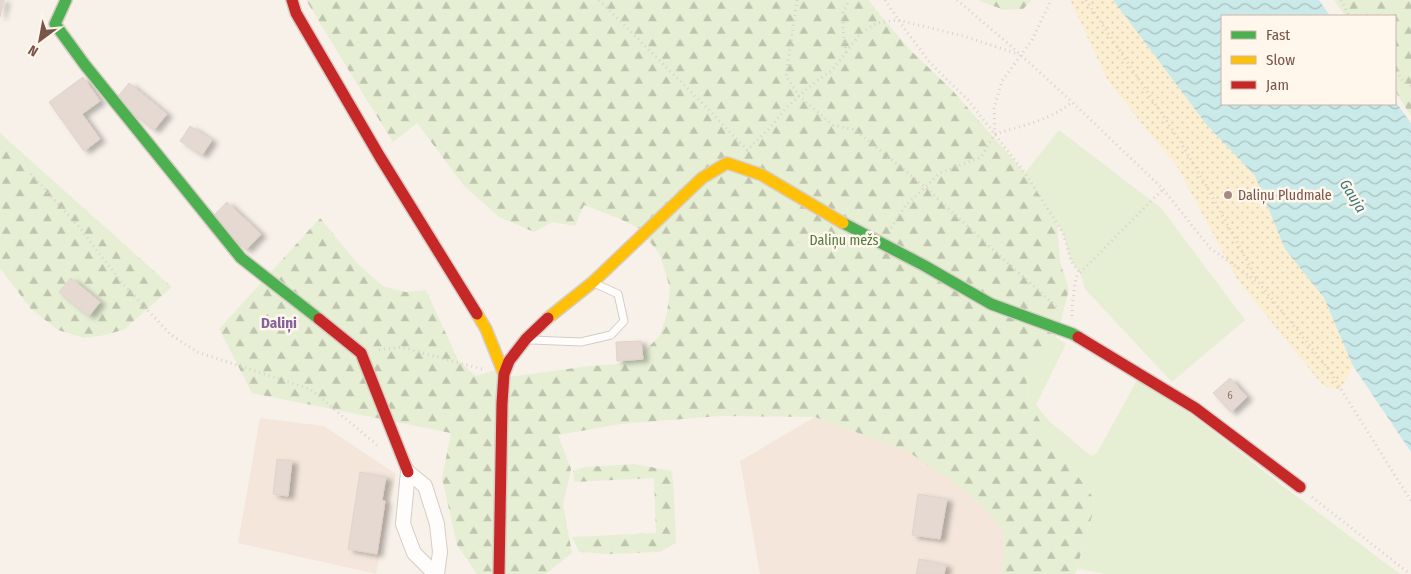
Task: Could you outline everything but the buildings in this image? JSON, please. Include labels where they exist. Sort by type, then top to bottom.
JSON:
[{"type":"street","points":[[66,0],[55,24],[241,258],[361,353],[408,472],[403,524],[414,553],[436,574]]},
{"type":"street","points":[[292,0],[296,12],[380,157],[486,328],[504,374]]},
{"type":"street","points":[[499,574],[502,403],[504,374],[509,362],[526,339],[549,317],[593,282],[702,178],[727,163],[762,175],[833,218],[925,266],[991,304],[1074,334],[1195,408],[1300,487]]},
{"type":"street","points":[[408,472],[425,486],[437,524],[440,552],[436,574]]},
{"type":"lane","points":[[526,339],[581,342],[611,335],[624,321],[618,294],[593,282]]},
{"type":"path","points":[[599,0],[747,150],[769,129],[786,108],[832,70],[861,33],[878,23],[898,20],[963,36],[1021,55]]},
{"type":"path","points":[[797,0],[786,76],[799,96],[833,125],[855,130],[925,187],[979,238],[1060,309]]},
{"type":"path","points":[[846,53],[843,12],[848,0]]},
{"type":"path","points":[[885,0],[931,64],[968,100],[1025,173],[1063,233],[1071,261],[1080,273]]},
{"type":"path","points":[[957,0],[1021,55],[1164,189],[1210,248],[1259,283]]},
{"type":"path","points":[[882,243],[905,206],[940,173],[981,157],[995,134],[994,108],[1002,81],[1032,40],[1051,0]]},
{"type":"path","points":[[1086,0],[1208,186],[1227,226],[1259,283],[1327,367],[1411,501]]},
{"type":"path","points":[[1341,0],[1348,15]]},
{"type":"path","points":[[1396,68],[1400,78],[1411,86]]},
{"type":"path","points":[[995,134],[1029,124],[1062,111],[1072,102]]},
{"type":"path","points":[[31,174],[80,227],[122,283],[170,334],[197,352],[310,389],[378,446]]},
{"type":"path","points":[[1066,315],[1073,321],[1072,307],[1076,277],[1164,189]]},
{"type":"path","points":[[361,353],[401,347],[504,374]]},
{"type":"path","points":[[1300,487],[1410,574]]},
{"type":"shaded area","points":[[815,417],[907,451],[954,482],[983,507],[1004,531],[1002,574],[760,574],[740,461]]},
{"type":"shaded area","points":[[260,418],[324,426],[396,474],[376,574],[238,543]]},
{"type":"green space","name":"Daliņu mežs","points":[[306,0],[868,0],[909,49],[952,90],[1025,173],[1057,222],[1060,262],[1069,289],[1051,349],[1026,376],[1029,402],[1048,435],[1092,496],[1094,509],[1075,574],[1002,574],[1004,531],[983,507],[954,482],[907,451],[815,417],[720,416],[621,424],[558,435],[571,469],[563,505],[572,553],[546,574],[477,574],[457,545],[442,478],[451,433],[252,393],[219,329],[320,218],[359,265],[383,286],[405,292],[426,290],[458,360],[476,376],[507,367],[508,377],[618,364],[646,350],[660,335],[667,313],[670,288],[660,255],[640,229],[584,205],[575,226],[552,222],[534,232],[499,217],[464,186],[417,123],[393,142]]},
{"type":"green space","points":[[978,0],[1032,0],[1023,9],[1004,10]]},
{"type":"green space","points":[[1334,0],[1411,0],[1411,116],[1396,93],[1396,15],[1344,15]]},
{"type":"green space","points":[[1059,130],[1161,208],[1245,320],[1172,382],[1085,289],[1080,273],[1071,261],[1063,233],[1025,173]]},
{"type":"green space","points":[[0,133],[172,287],[125,329],[106,335],[84,338],[58,330],[31,309],[0,268]]},
{"type":"green space","points":[[1055,337],[1066,344],[1036,405],[1048,420],[1091,456],[1097,453],[1137,380],[1195,417],[1400,574],[1105,574],[1077,568],[1094,509],[1092,496],[1048,435],[1029,402],[1026,376],[1051,349]]},
{"type":"green space","points":[[634,464],[672,471],[676,543],[660,552],[608,554],[579,552],[572,537],[656,533],[654,478],[574,482],[573,471],[585,467]]},
{"type":"sand","name":"Daliņu Pludmale","points":[[1070,0],[1113,0],[1206,124],[1255,176],[1285,249],[1324,298],[1353,366],[1340,390],[1323,386],[1237,279],[1177,166],[1107,79]]},
{"type":"water","name":"Gauja","points":[[1113,0],[1319,0],[1329,15],[1221,15],[1221,105],[1396,105],[1396,102],[1411,123],[1411,452],[1353,366],[1324,298],[1285,249],[1255,176],[1206,124]]},
{"type":"traffic: fast","points":[[66,0],[55,24],[85,65],[241,258],[319,319]]},
{"type":"traffic: fast","points":[[843,223],[925,266],[991,304],[1078,337]]},
{"type":"traffic: slow","points":[[548,318],[593,282],[702,178],[727,163],[762,175],[843,223]]},
{"type":"traffic: slow","points":[[477,314],[486,329],[504,374]]},
{"type":"traffic: jam","points":[[292,0],[296,13],[380,157],[477,314]]},
{"type":"traffic: jam","points":[[499,574],[504,374],[509,361],[526,339],[548,318]]},
{"type":"traffic: jam","points":[[319,319],[361,353],[408,472]]},
{"type":"traffic: jam","points":[[1078,337],[1195,408],[1300,487]]},
{"type":"place","name":"Daliņu Pludmale","points":[[1228,195]]},
{"type":"district","name":"Daliņi","points":[[279,323]]}]
